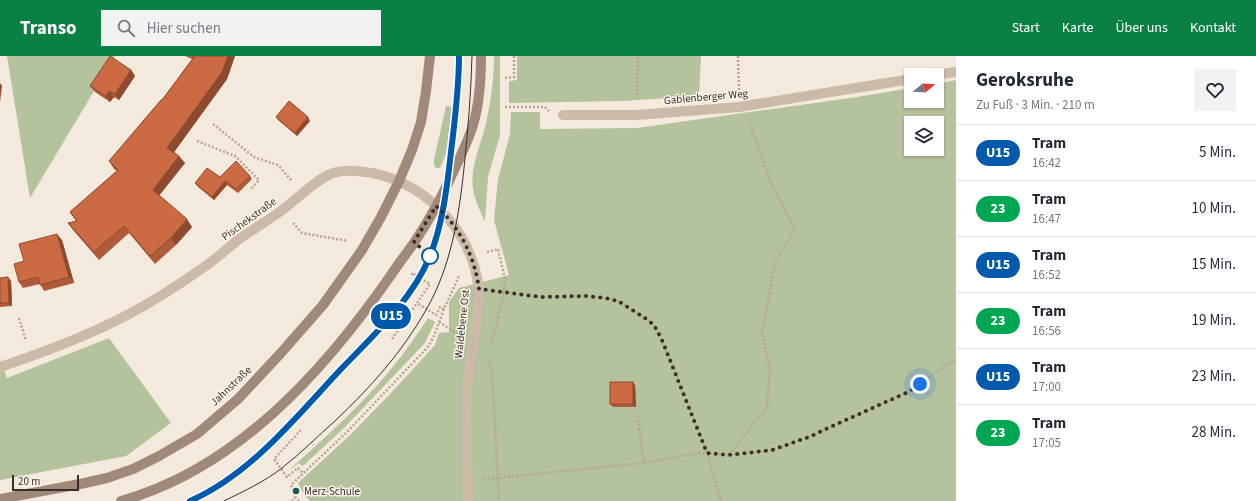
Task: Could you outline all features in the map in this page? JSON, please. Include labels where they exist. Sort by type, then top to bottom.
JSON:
[{"type":"main road","points":[[399,181],[412,150],[421,122],[430,56]]},
{"type":"main road","points":[[121,501],[136,497],[172,482],[230,448],[290,398],[322,364],[356,322],[414,242],[436,206],[467,143],[473,124],[479,92],[481,56]]},
{"type":"main road","name":"Jahnstraße","points":[[0,499],[107,478],[133,469],[197,434],[238,399],[280,354],[322,305],[362,250],[399,181]]},
{"type":"street","points":[[944,74],[956,72]]},
{"type":"street","name":"Gablenberger Weg","points":[[562,115],[637,115],[741,106],[904,80]]},
{"type":"street","name":"Pischekstraße","points":[[0,367],[38,354],[105,326],[149,303],[207,265],[239,240],[282,211],[321,179],[333,173],[357,171],[377,174],[399,181]]},
{"type":"street","name":"Waldebene Ost","points":[[399,181],[419,192],[436,206],[456,227],[472,259],[478,279],[479,301],[467,387],[466,414],[468,501]]},
{"type":"path","points":[[505,78],[514,78],[514,56]]},
{"type":"path","points":[[637,115],[638,56]]},
{"type":"path","points":[[729,455],[767,407],[770,368],[762,333],[775,262],[795,229],[771,183],[741,106],[738,56]]},
{"type":"path","points":[[505,107],[545,107],[554,115],[562,115]]},
{"type":"path","points":[[213,124],[254,157],[278,165],[304,193]]},
{"type":"path","points":[[197,141],[235,156],[259,180],[250,190]]},
{"type":"path","points":[[282,211],[302,233],[347,240],[362,250]]},
{"type":"path","points":[[490,346],[504,292],[505,278],[498,249]]},
{"type":"path","points":[[392,339],[430,284],[412,273],[410,277]]},
{"type":"path","points":[[479,289],[541,297],[587,296],[605,298],[618,301],[654,325],[662,340],[707,453],[721,501]]},
{"type":"path","points":[[299,501],[295,497],[291,485],[347,432],[388,390],[431,342],[444,309],[440,307],[436,315],[417,303]]},
{"type":"path","points":[[19,318],[31,356]]},
{"type":"path","points":[[488,353],[492,371],[499,501]]},
{"type":"path","points":[[498,478],[644,463],[693,454],[707,453],[729,455],[772,450],[809,437],[908,392],[956,359]]},
{"type":"path","points":[[637,412],[644,463]]},
{"type":"path","points":[[301,430],[274,460],[287,477],[298,468],[302,473]]},
{"type":"path","points":[[292,501],[295,497]]},
{"type":"green space","points":[[7,56],[115,56],[30,198]]},
{"type":"green space","points":[[494,56],[500,56],[500,135],[488,177],[485,221],[475,198],[472,180],[474,164],[486,123],[493,81]]},
{"type":"green space","points":[[517,56],[701,56],[699,96],[623,101],[509,103],[509,81],[517,80]]},
{"type":"green space","points":[[956,80],[956,501],[310,501],[304,495],[298,483],[350,435],[390,394],[435,345],[439,333],[449,332],[449,302],[459,288],[509,275],[494,220],[498,179],[510,134],[511,112],[540,112],[540,129],[637,128],[904,89],[904,108],[944,108],[944,83]]},
{"type":"green space","points":[[446,106],[452,107],[446,154],[440,168],[436,168],[434,165],[434,160]]},
{"type":"green space","points":[[428,318],[435,322],[425,343],[344,428],[304,465],[302,466],[299,463],[290,469],[361,403],[401,357]]},
{"type":"green space","points":[[109,338],[171,423],[126,456],[0,480],[0,359],[7,378]]},
{"type":"building","points":[[110,56],[131,70],[115,94],[109,91],[106,96],[90,86]]},
{"type":"building","points":[[195,56],[228,56],[222,72],[167,148],[179,156],[153,190],[187,219],[171,238],[150,256],[124,226],[94,252],[68,223],[77,221],[70,212],[118,170],[109,161],[162,100]]},
{"type":"building","points":[[289,101],[308,117],[295,133],[276,117]]},
{"type":"building","points":[[236,161],[250,176],[236,189],[225,181],[212,197],[195,183],[207,168],[220,177]]},
{"type":"building","points":[[57,234],[69,277],[40,285],[38,277],[19,282],[14,264],[24,261],[19,244]]},
{"type":"building","points":[[8,277],[9,303],[0,303],[0,278]]},
{"type":"building","points":[[610,382],[633,382],[633,404],[610,404]]},
{"type":"tram line","points":[[190,501],[212,490],[232,476],[270,444],[378,331],[413,288],[430,256],[438,232],[444,206],[455,118],[459,56]]},
{"type":"tram line","name":"U15","points":[[190,501],[223,482],[250,462],[291,423],[379,330],[420,278],[438,234],[447,185],[458,99],[459,56]]},
{"type":"tram line","points":[[224,501],[254,486],[282,468],[336,420],[385,368],[407,340],[435,294],[448,259],[462,186],[467,140],[472,56]]},
{"type":"place","name":"Merz-Schule","points":[[296,491]]},
{"type":"route","points":[[430,256],[414,242],[436,206],[456,227],[475,266],[479,289],[541,297],[587,296],[605,298],[618,301],[631,307],[654,325],[662,340],[707,453],[729,455],[772,450],[809,437],[908,392],[920,384]]}]
